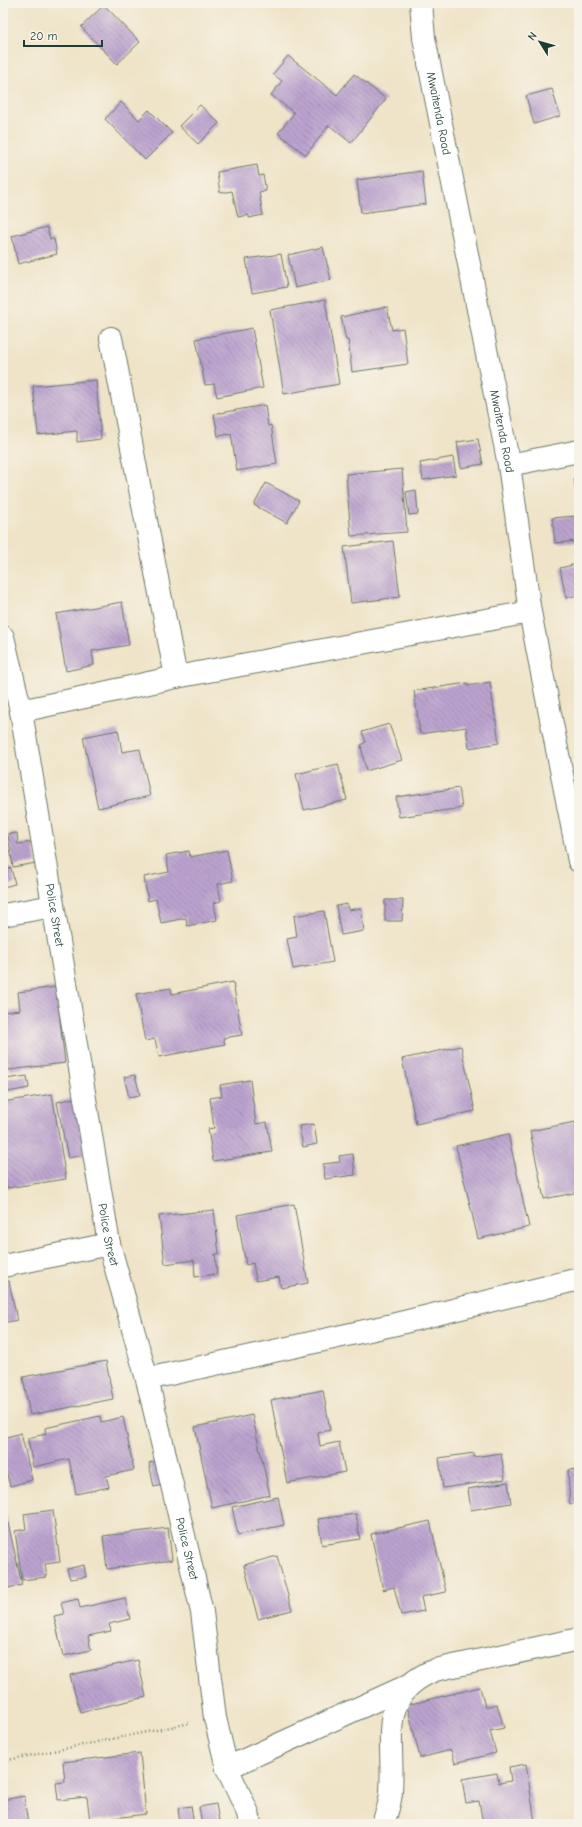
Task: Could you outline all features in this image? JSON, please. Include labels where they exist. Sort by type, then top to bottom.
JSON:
[{"type":"street","name":"Mwaitenda Road","points":[[422,4],[424,38],[509,465],[530,612],[579,861]]},
{"type":"street","points":[[111,338],[176,677]]},
{"type":"street","points":[[509,465],[579,451]]},
{"type":"street","points":[[21,711],[176,677],[530,612]]},
{"type":"street","name":"Police Street","points":[[3,637],[21,711],[109,1244],[147,1379],[202,1612],[214,1718],[227,1768],[248,1813],[250,1824]]},
{"type":"street","points":[[3,915],[54,906]]},
{"type":"street","points":[[3,1266],[109,1244]]},
{"type":"street","points":[[147,1379],[392,1325],[579,1279]]},
{"type":"street","points":[[227,1768],[407,1686],[420,1676],[435,1670],[579,1639]]},
{"type":"street","points":[[383,1824],[391,1793],[392,1713],[398,1698],[407,1686]]},
{"type":"path","points":[[3,1761],[214,1718]]},
{"type":"building","points":[[104,5],[140,42],[117,64],[81,27]]},
{"type":"building","points":[[288,56],[337,95],[354,74],[386,99],[351,143],[329,125],[306,155],[278,133],[294,113],[271,95],[282,81],[273,74]]},
{"type":"building","points":[[552,89],[560,116],[534,124],[526,96]]},
{"type":"building","points":[[121,102],[139,120],[149,110],[172,133],[145,160],[105,119]]},
{"type":"building","points":[[200,105],[219,123],[198,144],[179,126]]},
{"type":"building","points":[[257,165],[259,176],[263,175],[266,191],[259,192],[263,215],[249,218],[249,215],[238,217],[232,191],[220,193],[217,172]]},
{"type":"building","points":[[422,171],[426,204],[361,213],[357,180]]},
{"type":"building","points":[[47,227],[50,239],[54,239],[57,254],[18,264],[12,236]]},
{"type":"building","points":[[323,247],[331,280],[295,288],[288,255]]},
{"type":"building","points":[[281,254],[287,287],[252,293],[246,259]]},
{"type":"building","points":[[325,300],[339,384],[284,394],[270,310]]},
{"type":"building","points":[[387,307],[392,330],[403,328],[408,364],[352,372],[348,340],[346,340],[341,317]]},
{"type":"building","points":[[252,328],[263,388],[217,397],[214,384],[205,385],[196,339]]},
{"type":"building","points":[[96,380],[101,439],[77,442],[77,431],[38,435],[33,386]]},
{"type":"building","points":[[265,405],[268,426],[271,425],[277,464],[237,471],[231,434],[218,436],[214,414]]},
{"type":"building","points":[[478,439],[483,464],[461,468],[457,442]]},
{"type":"building","points":[[453,457],[456,475],[423,480],[420,463]]},
{"type":"building","points":[[402,469],[407,532],[351,536],[346,474]]},
{"type":"building","points":[[579,477],[579,511],[578,511],[574,478]]},
{"type":"building","points":[[266,483],[299,501],[287,523],[254,505]]},
{"type":"building","points":[[416,490],[418,514],[409,515],[406,492]]},
{"type":"building","points":[[576,516],[579,541],[555,543],[552,518]]},
{"type":"building","points":[[393,541],[400,597],[351,603],[344,547]]},
{"type":"building","points":[[576,564],[579,579],[579,595],[566,598],[560,568]]},
{"type":"building","points":[[122,602],[129,645],[92,651],[94,665],[66,671],[56,614]]},
{"type":"building","points":[[490,682],[499,743],[469,748],[466,727],[420,734],[414,691],[467,683],[468,686]]},
{"type":"building","points":[[389,724],[402,760],[366,771],[361,745],[366,742],[362,732]]},
{"type":"building","points":[[118,730],[122,752],[140,749],[150,796],[98,808],[83,737]]},
{"type":"building","points":[[338,764],[347,800],[304,810],[296,774]]},
{"type":"building","points":[[459,788],[462,808],[399,817],[396,797]]},
{"type":"building","points":[[17,833],[18,844],[33,842],[36,863],[13,867],[8,834]]},
{"type":"building","points":[[227,850],[233,881],[218,884],[221,901],[214,903],[217,920],[187,926],[186,918],[161,923],[156,899],[148,901],[144,877],[169,872],[166,855],[189,851],[190,857]]},
{"type":"building","points":[[11,868],[15,884],[3,887],[3,870]]},
{"type":"building","points":[[385,900],[403,900],[402,921],[385,921]]},
{"type":"building","points":[[347,904],[348,910],[361,908],[364,931],[341,935],[336,906]]},
{"type":"building","points":[[324,911],[333,962],[293,969],[287,939],[297,937],[294,916]]},
{"type":"building","points":[[233,982],[242,1035],[223,1038],[225,1044],[159,1057],[155,1039],[145,1041],[136,994],[171,988],[172,994]]},
{"type":"building","points":[[56,987],[65,1063],[9,1070],[3,1012],[20,1010],[18,992]]},
{"type":"building","points":[[461,1046],[475,1111],[416,1124],[402,1059]]},
{"type":"building","points":[[135,1075],[140,1095],[129,1097],[124,1077]]},
{"type":"building","points":[[27,1076],[29,1088],[8,1092],[5,1079]]},
{"type":"building","points":[[250,1080],[256,1124],[267,1122],[272,1152],[213,1161],[208,1129],[214,1128],[210,1098],[222,1096],[220,1085]]},
{"type":"building","points":[[52,1094],[66,1179],[7,1188],[3,1161],[3,1102]]},
{"type":"building","points":[[79,1097],[90,1154],[68,1158],[57,1102]]},
{"type":"building","points":[[575,1122],[579,1137],[579,1192],[544,1199],[530,1131]]},
{"type":"building","points":[[314,1124],[317,1144],[303,1147],[299,1126]]},
{"type":"building","points":[[508,1134],[529,1227],[478,1239],[456,1146]]},
{"type":"building","points":[[353,1154],[355,1175],[325,1179],[323,1164],[340,1162],[339,1156]]},
{"type":"building","points":[[294,1204],[308,1283],[281,1288],[279,1277],[256,1281],[253,1263],[246,1265],[237,1215]]},
{"type":"building","points":[[214,1210],[219,1254],[215,1254],[217,1274],[195,1277],[194,1260],[165,1264],[159,1216]]},
{"type":"building","points":[[9,1281],[17,1320],[3,1323],[3,1282]]},
{"type":"building","points":[[3,1358],[8,1380],[3,1382]]},
{"type":"building","points":[[106,1361],[113,1399],[30,1415],[23,1377]]},
{"type":"building","points":[[323,1390],[330,1430],[318,1433],[320,1446],[339,1442],[345,1472],[287,1483],[271,1400]]},
{"type":"building","points":[[252,1415],[270,1495],[212,1508],[195,1427]]},
{"type":"building","points":[[100,1416],[101,1422],[123,1417],[134,1470],[106,1476],[109,1487],[76,1494],[69,1459],[33,1467],[28,1438],[46,1434],[45,1428]]},
{"type":"building","points":[[21,1433],[32,1480],[10,1486],[3,1459],[3,1438]]},
{"type":"building","points":[[474,1453],[474,1457],[501,1453],[505,1479],[443,1488],[439,1458]]},
{"type":"building","points":[[161,1460],[166,1484],[154,1487],[149,1463]]},
{"type":"building","points":[[579,1469],[579,1503],[570,1504],[568,1470]]},
{"type":"building","points":[[508,1482],[511,1503],[471,1510],[468,1489]]},
{"type":"building","points":[[278,1497],[284,1525],[238,1535],[232,1507]]},
{"type":"building","points":[[3,1510],[5,1510],[22,1585],[3,1589]]},
{"type":"building","points":[[53,1510],[60,1562],[45,1564],[47,1577],[22,1580],[15,1531],[26,1529],[24,1514]]},
{"type":"building","points":[[356,1514],[360,1539],[322,1545],[318,1519]]},
{"type":"building","points":[[430,1521],[446,1592],[421,1597],[424,1611],[401,1615],[394,1587],[383,1590],[371,1534]]},
{"type":"building","points":[[168,1528],[172,1560],[107,1569],[103,1536]]},
{"type":"building","points":[[277,1556],[292,1610],[258,1619],[244,1565]]},
{"type":"building","points":[[84,1565],[86,1577],[70,1579],[67,1569]]},
{"type":"building","points":[[125,1598],[130,1619],[109,1624],[111,1631],[88,1636],[91,1650],[63,1656],[54,1616],[64,1614],[61,1603],[78,1599],[80,1608]]},
{"type":"building","points":[[138,1660],[146,1697],[80,1712],[70,1675]]},
{"type":"building","points":[[480,1687],[485,1707],[497,1704],[504,1728],[490,1731],[496,1753],[455,1763],[451,1750],[420,1758],[407,1705]]},
{"type":"building","points":[[140,1753],[146,1814],[90,1821],[87,1797],[58,1800],[56,1783],[65,1782],[63,1762]]},
{"type":"building","points":[[526,1764],[535,1822],[483,1824],[479,1801],[466,1803],[462,1779],[497,1773],[499,1783],[511,1781],[509,1767]]},
{"type":"building","points":[[24,1796],[28,1824],[3,1824],[3,1800]]},
{"type":"building","points":[[216,1804],[219,1821],[202,1824],[199,1807]]},
{"type":"building","points":[[191,1806],[194,1824],[180,1824],[178,1808]]}]
